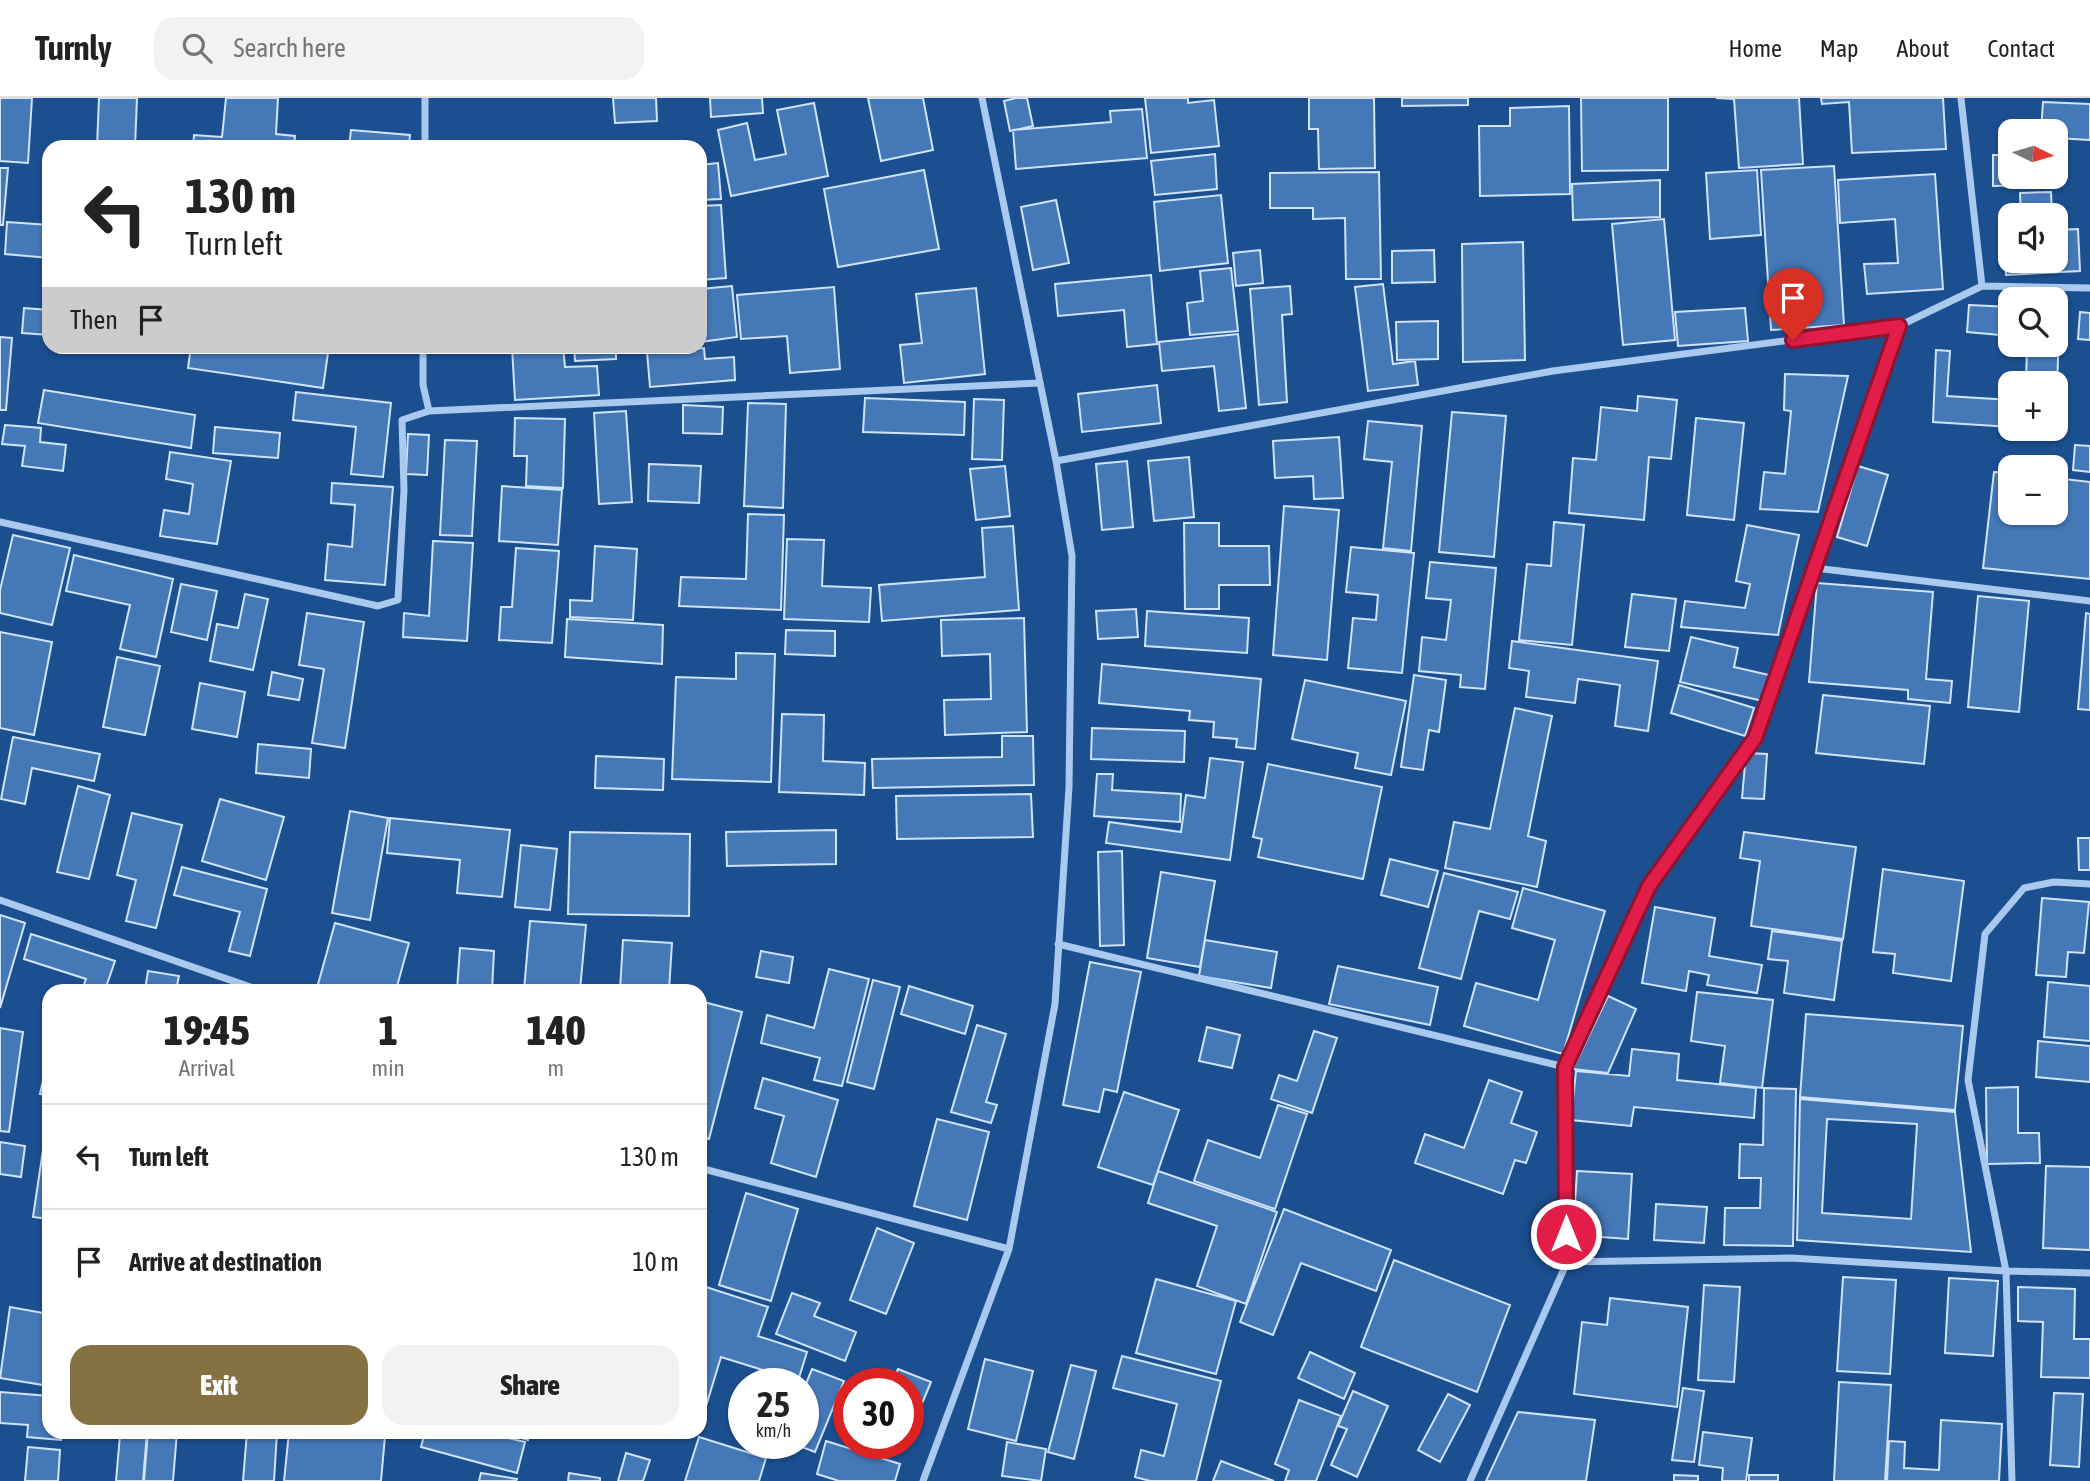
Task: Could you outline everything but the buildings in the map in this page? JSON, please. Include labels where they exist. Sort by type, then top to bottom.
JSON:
[{"type":"street","points":[[425,98],[425,140]]},
{"type":"street","points":[[923,1481],[1009,1249],[1055,1004],[1069,787],[1072,556],[1056,461],[982,98]]},
{"type":"street","points":[[1961,98],[1982,286]]},
{"type":"street","points":[[1056,461],[1553,372],[1899,326],[1982,286],[2090,288]]},
{"type":"street","points":[[1470,1481],[1567,1262],[1565,1067],[1649,886],[1755,738],[1899,326]]},
{"type":"street","points":[[423,354],[423,385],[429,411]]},
{"type":"street","points":[[0,522],[378,606],[398,600],[404,490],[402,420],[429,411],[1040,383]]},
{"type":"street","points":[[1815,568],[2090,601]]},
{"type":"street","points":[[2012,1481],[2006,1271],[1968,1080],[1985,934],[2024,888],[2054,882],[2090,884]]},
{"type":"street","points":[[0,900],[241,984]]},
{"type":"street","points":[[1058,944],[1565,1067]]},
{"type":"street","points":[[707,1170],[1009,1249]]},
{"type":"street","points":[[1567,1262],[1791,1258],[2006,1271],[2090,1273]]},
{"type":"route","points":[[1566,1234],[1565,1067],[1649,886],[1755,738],[1899,326],[1793,340]]}]
